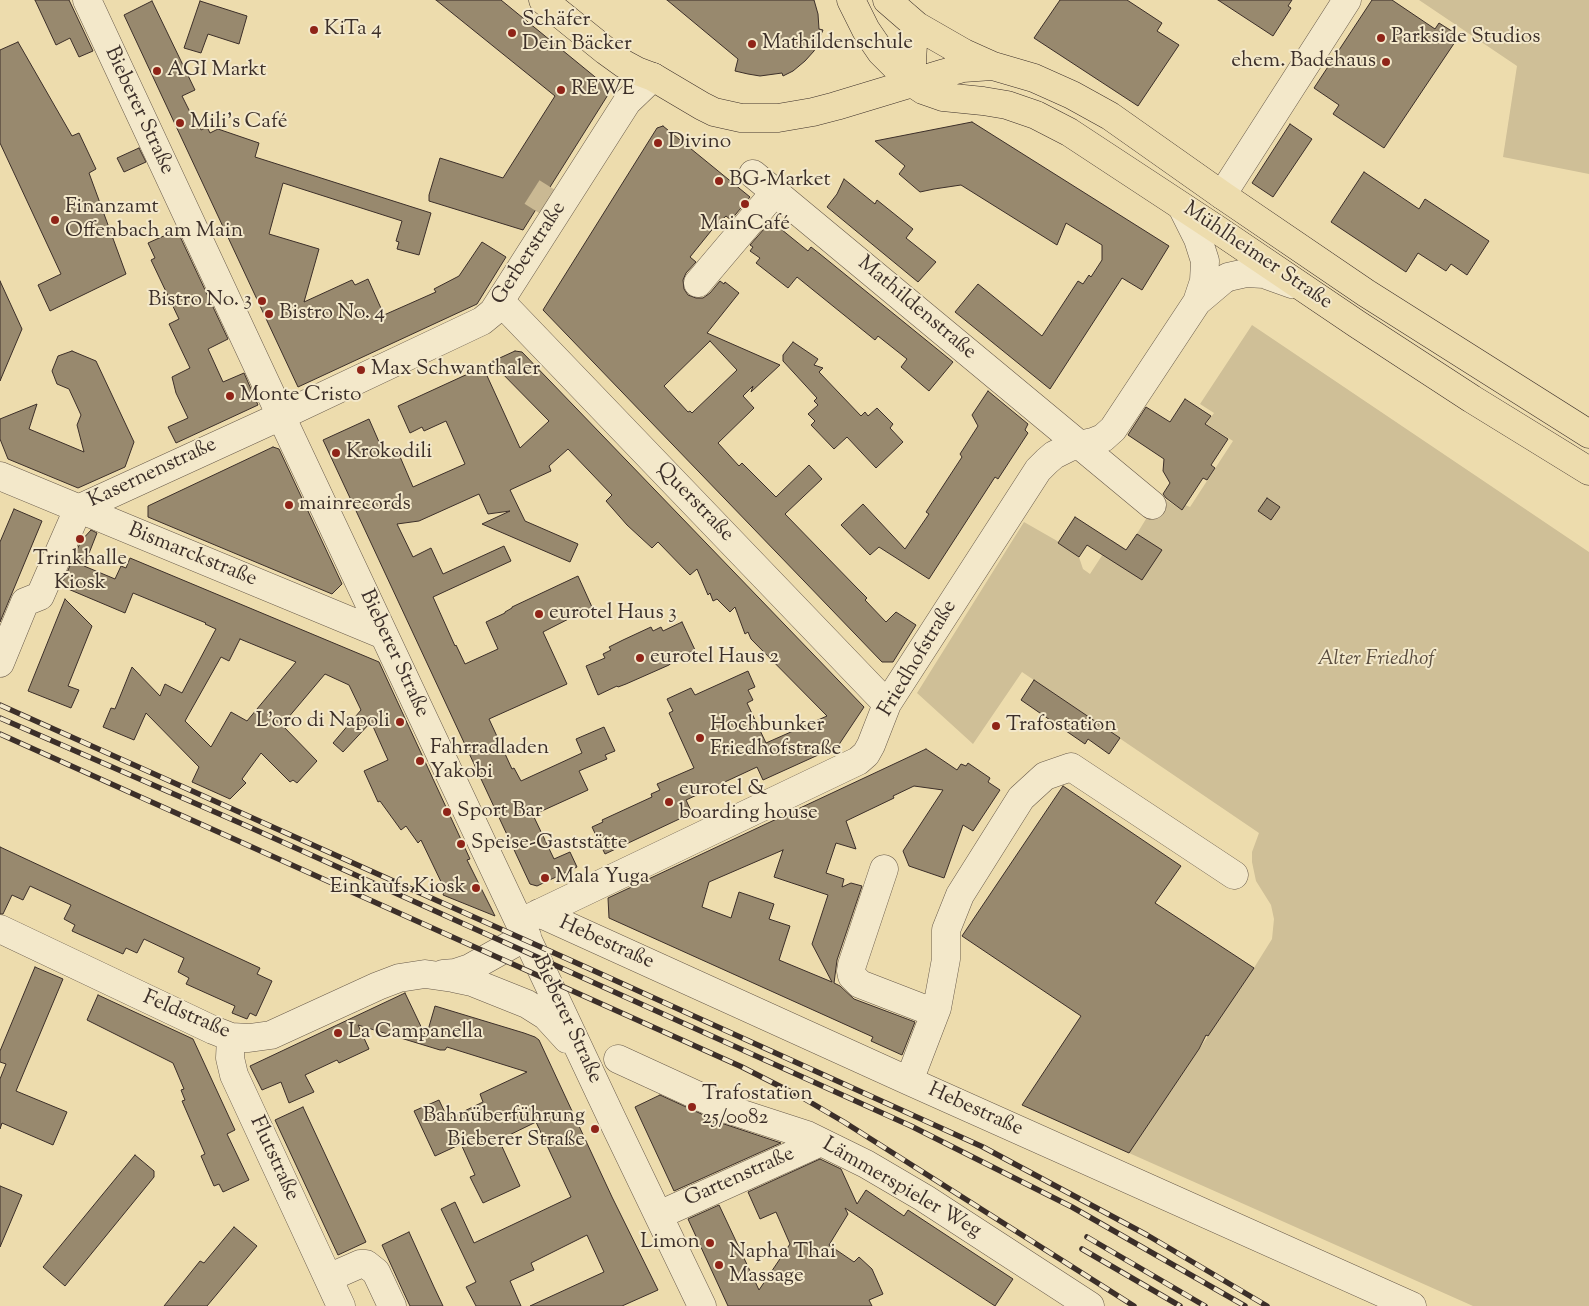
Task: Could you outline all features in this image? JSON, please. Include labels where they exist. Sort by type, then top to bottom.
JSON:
[{"type":"main road","points":[[543,0],[606,51],[637,71],[653,77],[683,96],[714,112],[741,118],[778,118],[813,112],[963,68],[993,66]]},
{"type":"main road","points":[[567,0],[632,53],[644,64],[653,77]]},
{"type":"main road","name":"Mühlheimer Straße","points":[[851,0],[866,30],[881,52],[911,82],[923,90],[943,97],[1007,105],[1036,115],[1069,132],[1472,399],[1589,471]]},
{"type":"main road","name":"Mühlheimer Straße","points":[[887,0],[917,26],[964,53],[993,66],[1034,78],[1072,95],[1110,116],[1366,293],[1589,434]]},
{"type":"main road","points":[[911,82],[913,44],[917,26]]},
{"type":"street","name":"Bieberer Straße","points":[[88,0],[384,635],[529,924],[586,1064],[659,1215],[699,1305]]},
{"type":"street","points":[[1222,195],[1347,0]]},
{"type":"street","name":"Gerberstraße","points":[[281,416],[482,321],[493,312],[627,102],[653,77]]},
{"type":"street","name":"Mathildenstraße","points":[[753,174],[1079,446],[1152,504]]},
{"type":"street","points":[[698,283],[775,192]]},
{"type":"street","name":"Friedhofstraße","points":[[1182,206],[1198,239],[1205,261],[1204,281],[1197,302]]},
{"type":"street","name":"Friedhofstraße","points":[[529,924],[852,764],[866,754],[887,704],[1038,470],[1054,455],[1070,447],[1103,438],[1113,429],[1197,302],[1212,287],[1228,277],[1246,272],[1264,274],[1307,291]]},
{"type":"street","name":"Querstraße","points":[[501,302],[887,704]]},
{"type":"street","name":"Kasernenstraße","points":[[0,663],[25,602],[40,596],[78,509],[281,416]]},
{"type":"street","name":"Bismarckstraße","points":[[0,476],[384,635]]},
{"type":"street","points":[[908,1081],[935,1013],[946,959],[946,930],[960,895],[1021,798],[1045,776],[1070,767],[1234,875]]},
{"type":"street","points":[[884,869],[852,965],[852,976],[860,984],[935,1013]]},
{"type":"street","name":"Feldstraße","points":[[0,929],[213,1030],[231,1037],[249,1038],[271,1035],[399,978],[413,975],[455,973],[470,968],[529,924]]},
{"type":"street","name":"Hebestraße","points":[[529,924],[908,1081],[1412,1306]]},
{"type":"street","name":"Feldstraße","points":[[434,975],[472,982],[527,1004],[546,1016],[562,1032],[586,1064]]},
{"type":"street","name":"Flutstraße","points":[[231,1037],[230,1058],[234,1075],[341,1306]]},
{"type":"street","name":"Lämmerspieler Weg","points":[[618,1059],[726,1109],[821,1142],[866,1164],[924,1198],[1090,1306]]},
{"type":"street","name":"Gartenstraße","points":[[659,1215],[821,1142]]},
{"type":"street","points":[[328,1278],[360,1264],[366,1264],[376,1272],[392,1306]]},
{"type":"green space","points":[[1419,0],[1589,0],[1589,174],[1503,157],[1517,66]]},
{"type":"green space","name":"Alter Friedhof","points":[[1252,325],[1589,552],[1589,1306],[1473,1306],[1129,1153],[1272,939],[1274,919],[1271,905],[1256,881],[1252,862],[1252,852],[1259,833],[1022,672],[973,744],[917,693],[1024,522],[1059,542],[1079,557],[1083,569],[1090,574],[1112,540],[1127,550],[1160,496],[1182,510],[1185,505],[1190,507],[1233,441],[1206,424],[1214,413],[1200,404]]},
{"type":"building","points":[[35,0],[69,0],[93,51],[79,57],[70,38],[56,45]]},
{"type":"building","points":[[436,0],[501,0],[611,90],[523,230],[429,201],[440,158],[503,178],[555,96]]},
{"type":"building","points":[[667,0],[814,0],[818,14],[819,29],[823,30],[814,51],[793,71],[783,76],[782,73],[760,76],[748,74],[735,71],[738,59]]},
{"type":"building","points":[[1060,0],[1127,0],[1162,23],[1157,31],[1179,45],[1138,106],[1034,38]]},
{"type":"building","points":[[1218,0],[1292,0],[1288,6],[1291,8],[1273,36]]},
{"type":"building","name":"ehem. Badehaus","points":[[1372,0],[1392,0],[1435,29],[1439,23],[1458,35],[1384,148],[1333,114],[1339,105],[1314,88]]},
{"type":"building","points":[[152,1],[195,90],[182,96],[198,128],[200,127],[201,130],[207,127],[210,133],[218,129],[259,143],[255,157],[431,213],[419,255],[397,249],[399,242],[396,241],[402,221],[283,183],[269,234],[319,249],[304,302],[352,280],[355,285],[368,279],[384,315],[436,292],[434,289],[459,276],[482,242],[506,257],[477,304],[298,387],[124,15]]},
{"type":"building","points":[[200,1],[247,16],[239,44],[208,34],[201,53],[184,48]]},
{"type":"building","points":[[18,42],[72,136],[79,133],[96,169],[89,173],[126,274],[50,311],[38,285],[61,274],[0,143],[0,50]]},
{"type":"building","points":[[972,122],[1169,246],[1142,290],[1122,278],[1050,389],[955,312],[978,284],[1042,336],[1078,281],[1083,284],[1089,275],[1091,277],[1102,260],[1102,245],[1066,223],[1057,245],[961,185],[920,192],[899,174],[905,166],[875,141]]},
{"type":"building","points":[[1290,124],[1312,139],[1273,197],[1252,183]]},
{"type":"building","points":[[663,126],[750,197],[731,220],[726,216],[715,226],[690,257],[696,262],[686,273],[683,280],[684,289],[688,295],[696,298],[703,298],[720,281],[724,284],[725,282],[739,293],[707,333],[780,365],[751,392],[753,386],[743,396],[754,408],[718,443],[739,466],[742,463],[776,497],[809,465],[822,479],[785,514],[867,598],[865,600],[886,622],[896,612],[916,625],[893,662],[882,662],[543,310],[657,128]],"holes":[[[710,341],[737,370],[692,413],[688,412],[664,386]]]},
{"type":"building","points":[[139,148],[146,162],[124,172],[117,158]]},
{"type":"building","points":[[1364,172],[1419,209],[1425,199],[1489,241],[1467,275],[1451,264],[1446,271],[1418,253],[1406,272],[1331,222]]},
{"type":"building","points":[[844,179],[875,204],[877,200],[913,229],[906,238],[936,262],[918,282],[827,207],[837,194]]},
{"type":"building","points":[[771,221],[808,251],[811,247],[953,362],[929,391],[901,367],[907,359],[878,336],[875,340],[797,277],[788,288],[756,263],[760,258],[750,251],[753,247],[750,245]]},
{"type":"building","points":[[177,230],[228,339],[208,349],[223,382],[244,373],[258,405],[176,443],[168,427],[188,418],[176,393],[172,377],[190,368],[169,324],[179,319],[151,260],[155,258],[148,243]]},
{"type":"building","points":[[0,281],[22,329],[0,381]]},
{"type":"building","points":[[793,342],[818,359],[814,365],[823,368],[819,372],[861,416],[865,412],[868,416],[877,408],[893,424],[890,428],[903,442],[876,468],[847,437],[834,449],[811,425],[815,421],[808,414],[818,405],[814,401],[817,398],[783,361],[783,355]]},
{"type":"building","points":[[72,351],[96,361],[134,442],[125,467],[78,488],[8,459],[0,439],[0,419],[37,404],[29,429],[84,452],[77,425],[81,415],[69,389],[57,384],[52,371],[58,356]]},
{"type":"building","points":[[515,351],[522,352],[864,707],[838,746],[763,780],[757,767],[686,800],[692,813],[605,854],[592,827],[603,822],[602,820],[652,797],[651,794],[660,790],[657,784],[694,768],[669,713],[673,711],[667,699],[691,688],[695,695],[748,671],[755,687],[748,690],[753,700],[747,703],[766,743],[827,716],[751,639],[748,632],[745,634],[735,607],[730,612],[717,599],[713,601],[710,593],[708,595],[697,569],[690,575],[658,542],[652,548],[627,525],[606,501],[612,495],[568,449],[549,466],[551,471],[510,490],[525,521],[578,544],[570,562],[482,524],[510,511],[488,514],[479,494],[419,521],[397,524],[413,557],[431,548],[443,574],[504,546],[511,561],[433,597],[465,664],[498,649],[486,622],[505,613],[512,607],[578,576],[592,607],[543,632],[567,684],[489,719],[512,769],[514,768],[521,781],[582,753],[576,739],[604,727],[615,751],[605,755],[607,759],[579,771],[588,790],[533,815],[554,859],[570,852],[577,867],[537,886],[530,884],[323,440],[369,419],[386,458],[398,452],[413,487],[465,464],[446,421],[424,431],[422,427],[410,433],[398,406],[483,367],[520,448],[549,421],[491,362]]},
{"type":"building","points":[[988,391],[1028,424],[1025,430],[1028,433],[998,479],[995,477],[929,579],[879,547],[870,555],[841,525],[863,504],[905,549],[929,514],[926,512],[962,457],[960,454],[978,426],[972,415]]},
{"type":"building","points":[[1185,399],[1211,416],[1205,424],[1228,439],[1211,465],[1215,468],[1207,480],[1203,478],[1182,510],[1163,494],[1170,483],[1163,471],[1164,459],[1128,435],[1146,407],[1170,422]]},
{"type":"building","points":[[273,447],[279,449],[342,584],[332,594],[148,517],[148,506]]},
{"type":"building","points":[[1267,498],[1280,507],[1271,520],[1258,511]]},
{"type":"building","points":[[14,509],[42,521],[0,622],[0,542]]},
{"type":"building","points":[[1075,517],[1126,550],[1137,534],[1162,550],[1142,580],[1087,545],[1079,557],[1058,543]]},
{"type":"building","points":[[91,530],[97,533],[84,566],[115,579],[121,566],[126,568],[130,558],[379,662],[470,859],[467,860],[495,916],[443,895],[445,890],[421,840],[418,843],[406,826],[401,830],[380,801],[378,802],[364,771],[388,760],[371,722],[343,752],[333,743],[361,710],[349,685],[325,674],[282,725],[317,761],[297,783],[293,780],[290,782],[261,753],[242,779],[246,783],[230,799],[192,782],[199,767],[146,713],[134,740],[103,727],[111,708],[115,709],[132,667],[160,696],[165,684],[182,693],[216,629],[206,623],[133,593],[125,613],[61,586],[81,541]],"holes":[[[240,639],[296,662],[247,721],[231,712],[211,747],[185,721],[221,657],[229,661]]]},
{"type":"building","points":[[65,599],[92,626],[68,686],[79,690],[71,708],[28,691]]},
{"type":"building","name":"eurotel Haus 2","points":[[682,622],[695,650],[676,659],[669,665],[598,695],[586,666],[605,658],[603,654],[611,650],[609,647],[651,627],[653,631],[661,627],[663,631]]},
{"type":"building","points":[[1034,680],[1120,738],[1109,754],[1088,739],[1085,744],[1021,700]]},
{"type":"building","points":[[926,749],[957,770],[961,764],[966,766],[968,763],[990,778],[988,782],[1000,790],[973,831],[963,825],[944,878],[909,866],[903,851],[943,790],[914,786],[893,796],[894,798],[846,821],[856,849],[836,843],[826,873],[844,879],[842,887],[851,883],[862,886],[837,960],[834,983],[854,999],[915,1022],[902,1055],[871,1041],[873,1037],[609,918],[608,898]],"holes":[[[783,850],[774,877],[828,895],[812,944],[832,982],[779,960],[790,926],[769,919],[774,904],[739,892],[731,918],[702,907],[709,882]]]},
{"type":"building","points":[[1063,786],[1181,866],[1155,903],[1254,968],[1208,1036],[1206,1035],[1199,1049],[1129,1153],[1022,1105],[1081,1016],[962,936]]},
{"type":"building","points":[[0,847],[260,968],[257,974],[272,981],[256,1016],[250,1013],[247,1019],[232,1013],[235,1006],[186,984],[189,978],[178,972],[184,958],[144,939],[137,953],[126,948],[123,954],[72,931],[75,925],[64,919],[71,905],[30,886],[23,900],[12,895],[3,914],[0,914]]},
{"type":"building","points":[[35,967],[63,979],[16,1091],[67,1112],[53,1145],[2,1123],[0,1129],[0,1079],[6,1064],[0,1062],[0,1051]]},
{"type":"building","points":[[405,993],[426,1037],[435,1006],[524,1033],[539,1040],[612,1197],[658,1290],[622,1306],[530,1306],[604,1272],[587,1235],[531,1263],[534,1270],[510,1281],[521,1306],[476,1306],[466,1287],[476,1282],[441,1209],[455,1202],[474,1243],[571,1197],[536,1122],[499,1140],[520,1186],[483,1203],[470,1177],[475,1175],[461,1144],[435,1156],[414,1111],[439,1100],[448,1119],[483,1102],[480,1094],[527,1072],[447,1047],[445,1050],[440,1050],[358,1025],[369,1049],[339,1063],[337,1060],[305,1075],[314,1092],[289,1103],[281,1082],[262,1090],[250,1066]]},
{"type":"building","points":[[98,995],[193,1039],[235,1130],[227,1134],[249,1180],[223,1192],[219,1184],[214,1186],[201,1156],[205,1154],[182,1101],[185,1100],[181,1090],[184,1089],[173,1063],[87,1020]]},
{"type":"building","points":[[660,1095],[721,1123],[781,1143],[674,1191],[635,1107]]},
{"type":"building","points":[[303,1107],[366,1242],[338,1255],[275,1120]]},
{"type":"building","points":[[135,1155],[154,1171],[154,1177],[65,1286],[43,1267]]},
{"type":"building","points":[[820,1159],[841,1169],[857,1204],[866,1190],[904,1216],[908,1210],[1013,1279],[995,1306],[845,1208],[848,1214],[829,1245],[854,1262],[859,1257],[872,1269],[883,1294],[869,1300],[872,1306],[728,1306],[688,1219],[719,1205],[759,1290],[790,1244],[776,1212],[760,1219],[748,1192]]},
{"type":"building","points":[[0,1186],[22,1195],[0,1247]]},
{"type":"building","points":[[234,1227],[257,1246],[207,1306],[164,1306],[200,1261],[204,1263]]},
{"type":"building","points":[[409,1232],[443,1306],[410,1306],[403,1291],[382,1245]]},
{"type":"tunnel","points":[[532,192],[559,209]]},
{"type":"railway","points":[[0,705],[983,1147],[1147,1235],[1267,1306]]},
{"type":"railway","points":[[0,718],[247,826],[911,1126],[1072,1207],[1245,1306]]},
{"type":"railway","points":[[0,734],[742,1067],[803,1098],[844,1122],[1134,1306]]},
{"type":"railway","points":[[1087,1237],[1205,1306]]},
{"type":"railway","points":[[1082,1249],[1180,1306]]},
{"type":"place","name":"KiTa 4","points":[[314,30]]},
{"type":"place","name":"Schäfer Dein Bäcker","points":[[512,33]]},
{"type":"place","name":"Parkside Studios","points":[[1381,38]]},
{"type":"place","name":"Mathildenschule","points":[[752,44]]},
{"type":"place","name":"ehem. Badehaus","points":[[1386,62]]},
{"type":"place","name":"AGI Markt","points":[[157,71]]},
{"type":"place","name":"REWE","points":[[561,90]]},
{"type":"place","name":"Mili's Café","points":[[180,123]]},
{"type":"place","name":"Divino","points":[[658,143]]},
{"type":"place","name":"BG-Market","points":[[719,181]]},
{"type":"place","name":"MainCafé","points":[[745,204]]},
{"type":"place","name":"Finanzamt Offenbach am Main","points":[[55,220]]},
{"type":"place","name":"Bistro No. 3","points":[[262,301]]},
{"type":"place","name":"Bistro No. 4","points":[[269,314]]},
{"type":"place","name":"Max Schwanthaler","points":[[361,370]]},
{"type":"place","name":"Monte Cristo","points":[[230,396]]},
{"type":"place","name":"Krokodili","points":[[336,453]]},
{"type":"place","name":"mainrecords","points":[[289,505]]},
{"type":"place","name":"Trinkhalle Kiosk","points":[[80,539]]},
{"type":"place","name":"eurotel Haus 3","points":[[539,614]]},
{"type":"place","name":"eurotel Haus 2","points":[[640,658]]},
{"type":"place","name":"L'oro di Napoli","points":[[400,722]]},
{"type":"place","name":"Trafostation","points":[[996,726]]},
{"type":"place","name":"Hochbunker Friedhofstraße","points":[[700,738]]},
{"type":"place","name":"Fahrradladen Yakobi","points":[[420,761]]},
{"type":"place","name":"eurotel & boarding house","points":[[669,802]]},
{"type":"place","name":"Sport Bar","points":[[447,812]]},
{"type":"place","name":"Speise-Gaststätte","points":[[461,844]]},
{"type":"place","name":"Mala Yuga","points":[[545,878]]},
{"type":"place","name":"Einkaufs Kiosk","points":[[476,888]]},
{"type":"place","name":"La Campanella","points":[[338,1033]]},
{"type":"place","name":"Trafostation 25/0082","points":[[692,1107]]},
{"type":"place","name":"Bahnüberführung Bieberer Straße","points":[[595,1129]]},
{"type":"place","name":"Limon","points":[[710,1243]]},
{"type":"place","name":"Napha Thai Massage","points":[[719,1265]]}]
